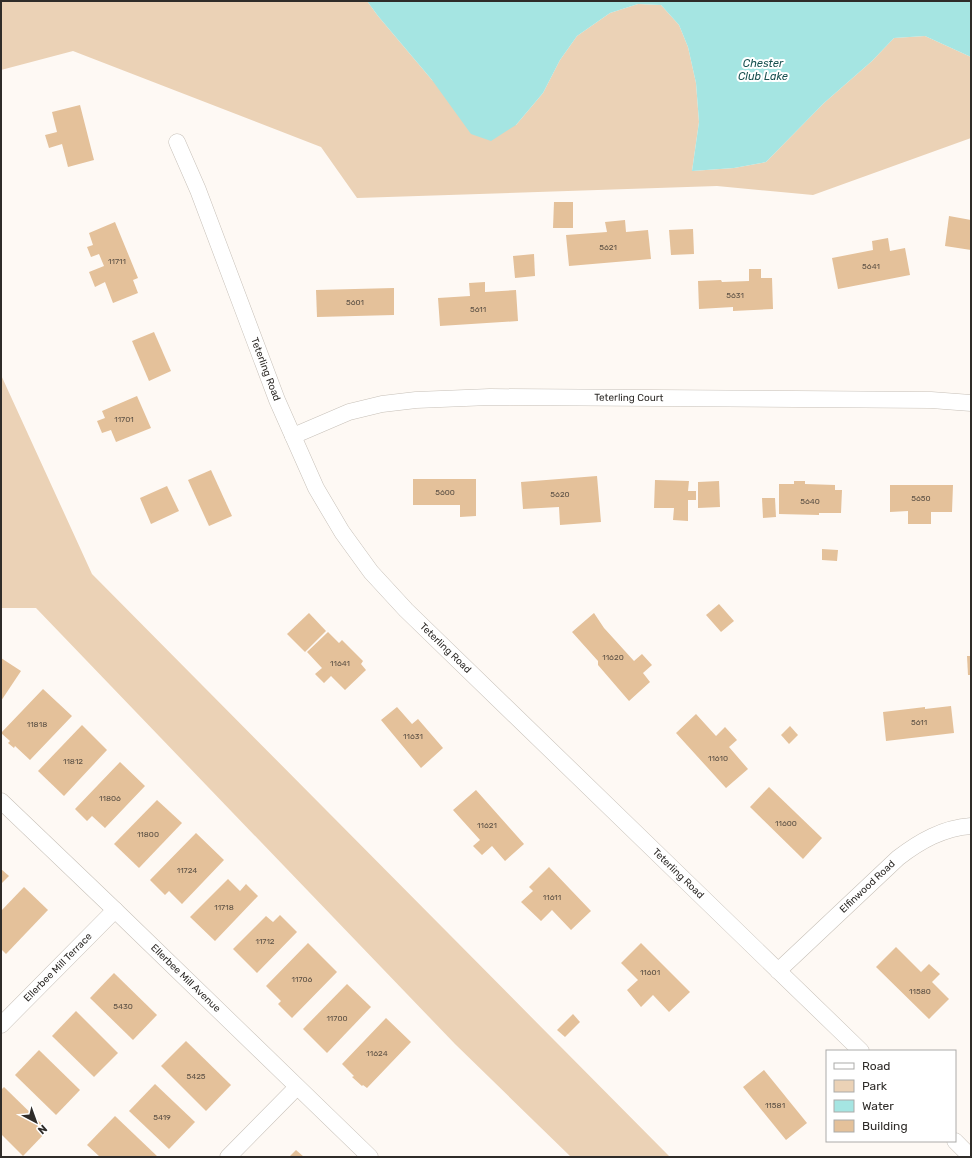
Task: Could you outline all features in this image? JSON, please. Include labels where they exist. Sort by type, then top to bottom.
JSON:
[{"type":"street","name":"Teterling Road","points":[[177,142],[198,190],[277,400],[316,488],[342,532],[371,572],[406,610],[861,1050]]},
{"type":"street","name":"Teterling Court","points":[[293,436],[349,412],[382,404],[416,400],[490,397],[924,400],[971,403]]},
{"type":"street","name":"Ellerbee Mill Avenue","points":[[1,801],[370,1157]]},
{"type":"street","name":"Elfinwood Road","points":[[778,971],[898,858],[934,835],[961,827],[971,826]]},
{"type":"street","name":"Ellerbee Mill Terrace","points":[[1,1025],[115,910]]},
{"type":"street","points":[[228,1157],[297,1087]]},
{"type":"street","points":[[956,1142],[971,1157]]},
{"type":"green space","points":[[1,1],[367,1],[432,80],[516,125],[543,93],[560,60],[577,36],[610,13],[638,4],[661,5],[679,25],[688,47],[696,83],[699,122],[692,171],[734,168],[766,162],[824,103],[872,61],[894,38],[925,36],[971,57],[971,138],[813,195],[717,186],[357,198],[321,147],[73,51],[1,70]]},
{"type":"green space","points":[[1,375],[92,574],[670,1157],[571,1157],[455,1044],[36,608],[1,608]]},
{"type":"water","name":"Chester Club Lake","points":[[367,1],[971,1],[971,57],[925,36],[894,38],[872,61],[824,103],[766,162],[734,168],[692,171],[699,122],[696,83],[688,47],[679,25],[661,5],[638,4],[610,13],[577,36],[560,60],[543,93],[516,125],[491,141],[471,134],[432,80]]},
{"type":"building","points":[[80,105],[94,160],[68,167],[62,144],[49,148],[45,135],[57,132],[52,112]]},
{"type":"building","points":[[554,202],[573,202],[573,228],[553,228]]},
{"type":"building","points":[[949,216],[971,220],[971,250],[945,246]]},
{"type":"building","points":[[625,220],[626,232],[648,230],[651,259],[569,266],[566,235],[607,232],[605,222]]},
{"type":"building","points":[[115,222],[138,278],[133,280],[138,293],[113,303],[105,282],[95,287],[89,272],[104,266],[99,254],[91,257],[87,247],[93,245],[89,233]]},
{"type":"building","points":[[693,229],[694,254],[671,255],[669,230]]},
{"type":"building","points":[[888,238],[890,251],[905,248],[910,275],[838,289],[832,258],[873,250],[872,241]]},
{"type":"building","points":[[534,254],[535,276],[515,278],[513,256]]},
{"type":"building","points":[[749,269],[761,269],[761,278],[772,278],[773,309],[733,311],[733,307],[699,309],[698,281],[749,281]]},
{"type":"building","points":[[485,282],[485,292],[516,290],[518,321],[440,326],[438,298],[470,296],[469,283]]},
{"type":"building","points":[[394,288],[394,315],[317,317],[316,290]]},
{"type":"building","points":[[154,332],[171,371],[149,381],[132,341]]},
{"type":"building","points":[[137,396],[151,428],[116,442],[111,430],[102,433],[97,421],[105,418],[102,411]]},
{"type":"building","points":[[211,470],[232,516],[209,526],[188,480]]},
{"type":"building","points":[[597,476],[601,522],[560,525],[559,507],[523,509],[521,482]]},
{"type":"building","points":[[413,479],[476,479],[476,516],[460,517],[460,505],[413,505]]},
{"type":"building","points":[[655,480],[689,481],[688,491],[696,491],[696,500],[688,500],[688,521],[673,520],[674,508],[654,508]]},
{"type":"building","points":[[719,481],[720,507],[698,508],[698,482]]},
{"type":"building","points":[[794,481],[805,481],[805,484],[835,485],[835,490],[842,490],[841,513],[819,513],[819,515],[779,514],[779,484],[794,484]]},
{"type":"building","points":[[890,485],[953,485],[952,512],[931,512],[931,524],[908,524],[908,511],[890,512]]},
{"type":"building","points":[[167,486],[179,511],[151,524],[140,498]]},
{"type":"building","points":[[762,498],[775,498],[776,517],[763,518]]},
{"type":"building","points":[[822,549],[838,550],[837,561],[822,560]]},
{"type":"building","points":[[719,604],[734,621],[721,632],[706,615]]},
{"type":"building","points":[[309,613],[326,631],[305,652],[287,634]]},
{"type":"building","points":[[594,613],[604,628],[634,661],[642,654],[652,665],[643,673],[650,682],[629,701],[598,665],[598,661],[572,632]]},
{"type":"building","points":[[328,632],[339,643],[342,640],[363,661],[361,664],[366,670],[345,690],[331,676],[324,683],[315,674],[322,668],[307,652]]},
{"type":"building","points":[[967,656],[971,656],[971,675],[968,675]]},
{"type":"building","points":[[1,658],[21,671],[1,701]]},
{"type":"building","points":[[43,689],[72,716],[30,760],[15,746],[14,748],[8,743],[10,741],[1,733]]},
{"type":"building","points":[[951,706],[954,733],[886,741],[883,712],[925,707],[925,709]]},
{"type":"building","points":[[397,707],[412,724],[418,719],[443,748],[421,768],[381,720]]},
{"type":"building","points":[[696,714],[716,736],[725,727],[737,740],[729,747],[748,769],[726,788],[676,733]]},
{"type":"building","points":[[82,725],[107,750],[64,796],[38,771]]},
{"type":"building","points":[[790,726],[798,735],[789,744],[781,735]]},
{"type":"building","points":[[120,762],[145,786],[105,828],[92,816],[87,821],[75,809]]},
{"type":"building","points":[[769,787],[822,838],[803,859],[750,807]]},
{"type":"building","points":[[476,790],[524,844],[505,861],[492,846],[482,855],[473,846],[480,840],[453,810]]},
{"type":"building","points":[[157,800],[182,823],[139,868],[114,844]]},
{"type":"building","points":[[196,833],[224,860],[182,904],[169,891],[165,895],[150,880]]},
{"type":"building","points":[[549,867],[591,911],[571,930],[552,910],[541,921],[521,902],[533,891],[529,887]]},
{"type":"building","points":[[1,869],[9,876],[1,884]]},
{"type":"building","points":[[228,879],[240,891],[246,884],[258,896],[215,941],[190,917]]},
{"type":"building","points":[[24,887],[48,910],[6,954],[1,949],[1,911]]},
{"type":"building","points":[[280,915],[297,932],[257,973],[233,949],[266,916],[273,922]]},
{"type":"building","points":[[308,943],[337,972],[292,1018],[278,1004],[281,1001],[266,986]]},
{"type":"building","points":[[641,943],[690,992],[669,1012],[653,995],[641,1007],[627,990],[638,980],[621,963]]},
{"type":"building","points":[[896,947],[921,972],[929,964],[940,974],[932,982],[949,999],[929,1019],[876,967]]},
{"type":"building","points":[[114,973],[157,1015],[133,1040],[90,998]]},
{"type":"building","points":[[347,984],[371,1007],[327,1053],[303,1029]]},
{"type":"building","points":[[76,1011],[118,1053],[94,1077],[52,1036]]},
{"type":"building","points":[[573,1014],[580,1022],[565,1037],[557,1030]]},
{"type":"building","points":[[386,1018],[411,1042],[367,1088],[363,1085],[362,1086],[352,1077],[354,1076],[342,1064]]},
{"type":"building","points":[[186,1041],[231,1085],[206,1111],[161,1066]]},
{"type":"building","points":[[39,1050],[80,1090],[56,1115],[15,1075]]},
{"type":"building","points":[[764,1070],[807,1123],[786,1140],[743,1087]]},
{"type":"building","points":[[155,1084],[195,1122],[169,1149],[129,1111]]},
{"type":"building","points":[[4,1087],[48,1130],[23,1156],[1,1134],[1,1090]]},
{"type":"building","points":[[115,1116],[158,1157],[100,1157],[87,1145]]},
{"type":"building","points":[[296,1150],[304,1157],[289,1157]]}]
